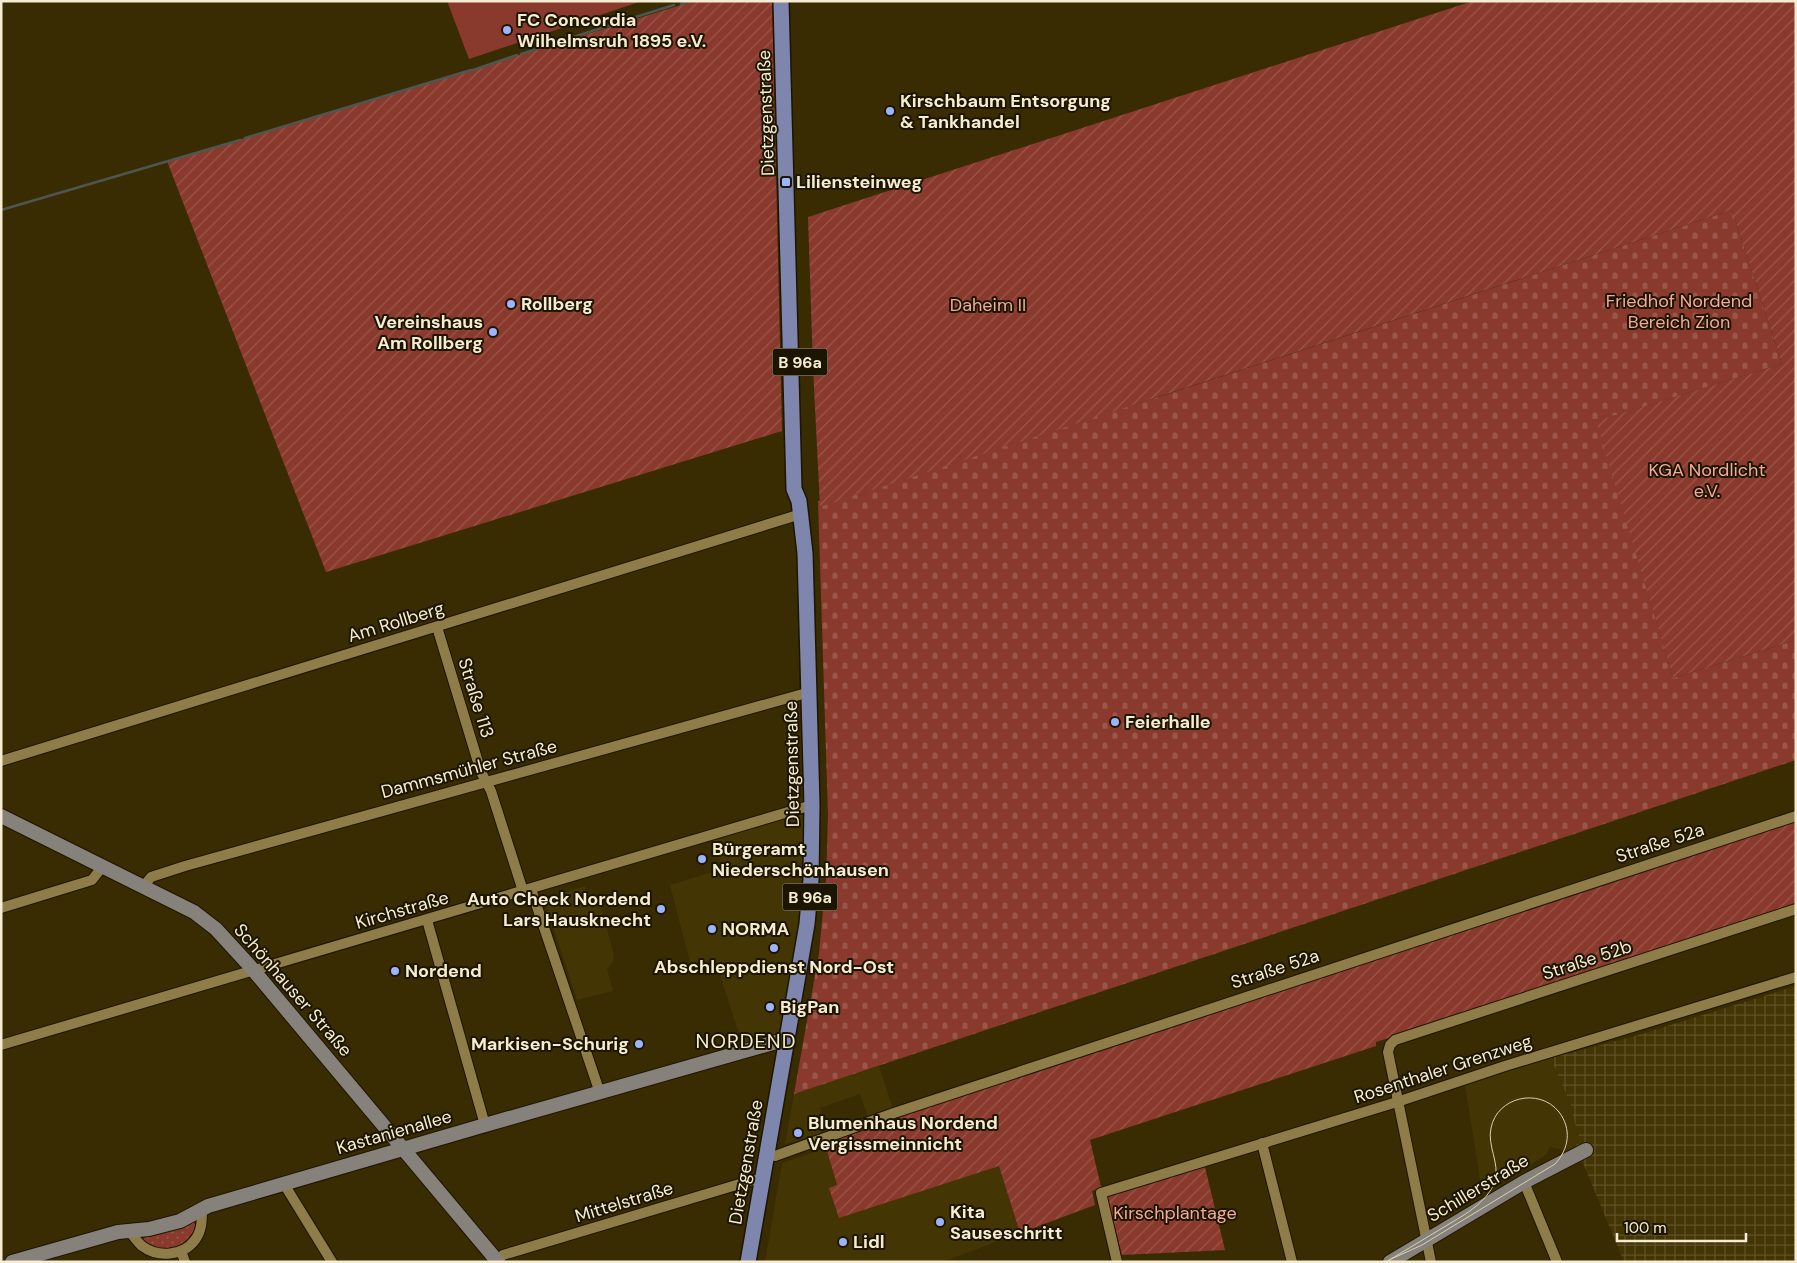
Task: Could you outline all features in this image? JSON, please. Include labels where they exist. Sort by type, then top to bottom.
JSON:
[{"type":"main road","name":"Dietzgenstraße","points":[[781,1],[792,223]]},
{"type":"main road","name":"Dietzgenstraße","points":[[748,1262],[787,1040],[808,910],[811,879],[810,692],[805,553],[800,508],[794,490],[792,1]]},
{"type":"street","name":"Am Rollberg","points":[[1,761],[438,627],[800,508]]},
{"type":"street","name":"Straße 113","points":[[438,627],[478,764],[492,791],[600,1093]]},
{"type":"street","name":"Dammsmühler Straße","points":[[143,887],[151,877],[185,866],[810,692]]},
{"type":"street","name":"Kirchstraße","points":[[1,1045],[812,805]]},
{"type":"street","name":"Schönhauser Straße","points":[[1,816],[103,866],[206,920],[253,970],[497,1261]]},
{"type":"street","name":"Straße 52a","points":[[767,1154],[775,1156],[894,1113],[1796,816]]},
{"type":"street","points":[[1,908],[92,880],[103,866]]},
{"type":"street","name":"Straße 52b","points":[[1397,1102],[1388,1052],[1390,1045],[1395,1040],[1796,909]]},
{"type":"street","points":[[426,920],[485,1125]]},
{"type":"street","name":"Rosenthaler Grenzweg","points":[[1117,1262],[1101,1193],[1796,976]]},
{"type":"street","name":"Kastanienallee","points":[[12,1262],[45,1257],[129,1231],[149,1229],[180,1221],[202,1210],[284,1184],[787,1040]]},
{"type":"street","points":[[1397,1102],[1431,1262]]},
{"type":"street","points":[[1262,1143],[1292,1262]]},
{"type":"street","name":"Schillerstraße","points":[[1390,1262],[1524,1182],[1586,1150]]},
{"type":"street","name":"Mittelstraße","points":[[497,1261],[503,1255],[744,1182],[762,1181]]},
{"type":"street","points":[[1524,1182],[1557,1262]]},
{"type":"street","points":[[284,1184],[332,1262]]},
{"type":"street","points":[[129,1231],[142,1245],[151,1251],[163,1254],[181,1251],[191,1245],[199,1234],[202,1210]]},
{"type":"street","points":[[181,1251],[185,1262]]},
{"type":"shaded area","points":[[798,814],[804,816],[806,820],[802,903],[781,1035],[743,1046],[715,959],[691,966],[670,885],[722,869],[714,840]]},
{"type":"shaded area","points":[[585,886],[588,896],[596,894],[604,917],[614,956],[607,969],[613,991],[577,1000],[544,899]]},
{"type":"shaded area","points":[[1796,986],[1796,1262],[1624,1262],[1576,1146],[1579,1134],[1573,1118],[1572,1108],[1551,1058],[1635,1036]]},
{"type":"shaded area","points":[[1551,1058],[1572,1108],[1573,1118],[1579,1134],[1576,1146],[1567,1151],[1550,1147],[1546,1155],[1507,1179],[1498,1173],[1492,1173],[1482,1192],[1465,1085]]},
{"type":"shaded area","points":[[879,1066],[893,1109],[868,1117],[860,1094],[820,1108],[827,1131],[785,1144],[794,1094]]},
{"type":"shaded area","points":[[826,1148],[837,1186],[829,1188],[999,1165],[1020,1233],[942,1262],[765,1262],[782,1163]]},
{"type":"green space","name":"FC Concordia Wilhelmsruh 1895 e.V.","points":[[447,1],[642,1],[469,59]]},
{"type":"green space","points":[[694,1],[772,1],[782,431],[326,572],[167,161],[404,91]]},
{"type":"green space","name":"Daheim II","points":[[1473,1],[1796,1],[1796,640],[1673,678],[1596,421],[1782,364],[1732,210],[820,507],[808,217]]},
{"type":"green space","name":"Friedhof Nordend Bereich Zion","points":[[1732,210],[1782,364],[1597,421],[1673,678],[1796,640],[1796,760],[794,1094],[819,953],[826,880],[828,815],[818,501],[1165,395]]},
{"type":"green space","points":[[1796,816],[1796,905],[1376,1042],[1376,1046],[1090,1140],[1101,1187],[1092,1191],[1095,1205],[1020,1233],[999,1166],[839,1218],[829,1188],[837,1185],[824,1141]]},
{"type":"green space","name":"Kirschplantage","points":[[1204,1163],[1225,1250],[1122,1255],[1107,1195]]},
{"type":"green space","points":[[193,1221],[196,1226],[192,1234],[180,1245],[173,1248],[158,1248],[150,1245],[143,1239],[145,1237]]},
{"type":"waterway","points":[[681,4],[691,1]]},
{"type":"waterway","points":[[626,20],[674,5]]},
{"type":"waterway","points":[[521,54],[623,21]]},
{"type":"waterway","points":[[473,70],[517,55]]},
{"type":"waterway","points":[[245,138],[471,70]]},
{"type":"waterway","points":[[1,210],[240,140]]},
{"type":"tram line","points":[[1386,1262],[1464,1215],[1478,1205],[1490,1192],[1496,1174],[1490,1135],[1495,1117],[1501,1109],[1520,1099],[1530,1098],[1551,1104],[1559,1112],[1566,1125],[1567,1139],[1563,1152],[1555,1164],[1422,1245],[1389,1260]]},
{"type":"place","name":"FC Concordia Wilhelmsruh 1895 e.V.","points":[[507,30]]},
{"type":"place","name":"Kirschbaum Entsorgung & Tankhandel","points":[[890,111]]},
{"type":"place","name":"Liliensteinweg","points":[[786,182]]},
{"type":"place","name":"Rollberg","points":[[511,304]]},
{"type":"place","name":"Vereinshaus Am Rollberg","points":[[493,332]]},
{"type":"place","name":"Feierhalle","points":[[1115,722]]},
{"type":"place","name":"Bürgeramt Niederschönhausen","points":[[702,859]]},
{"type":"place","name":"Auto Check Nordend Lars Hausknecht","points":[[661,909]]},
{"type":"place","name":"NORMA","points":[[712,929]]},
{"type":"place","name":"Abschleppdienst Nord-Ost","points":[[774,948]]},
{"type":"place","name":"Nordend","points":[[395,971]]},
{"type":"place","name":"BigPan","points":[[770,1007]]},
{"type":"place","name":"Markisen-Schurig","points":[[639,1044]]},
{"type":"place","name":"Blumenhaus Nordend Vergissmeinnicht","points":[[798,1133]]},
{"type":"place","name":"Kita Sauseschritt","points":[[940,1222]]},
{"type":"place","name":"Lidl","points":[[843,1242]]},
{"type":"district","name":"NORDEND","points":[[746,1041]]},
{"type":"park label","name":"KGA Nordlicht e.V.","points":[[1707,480]]}]
